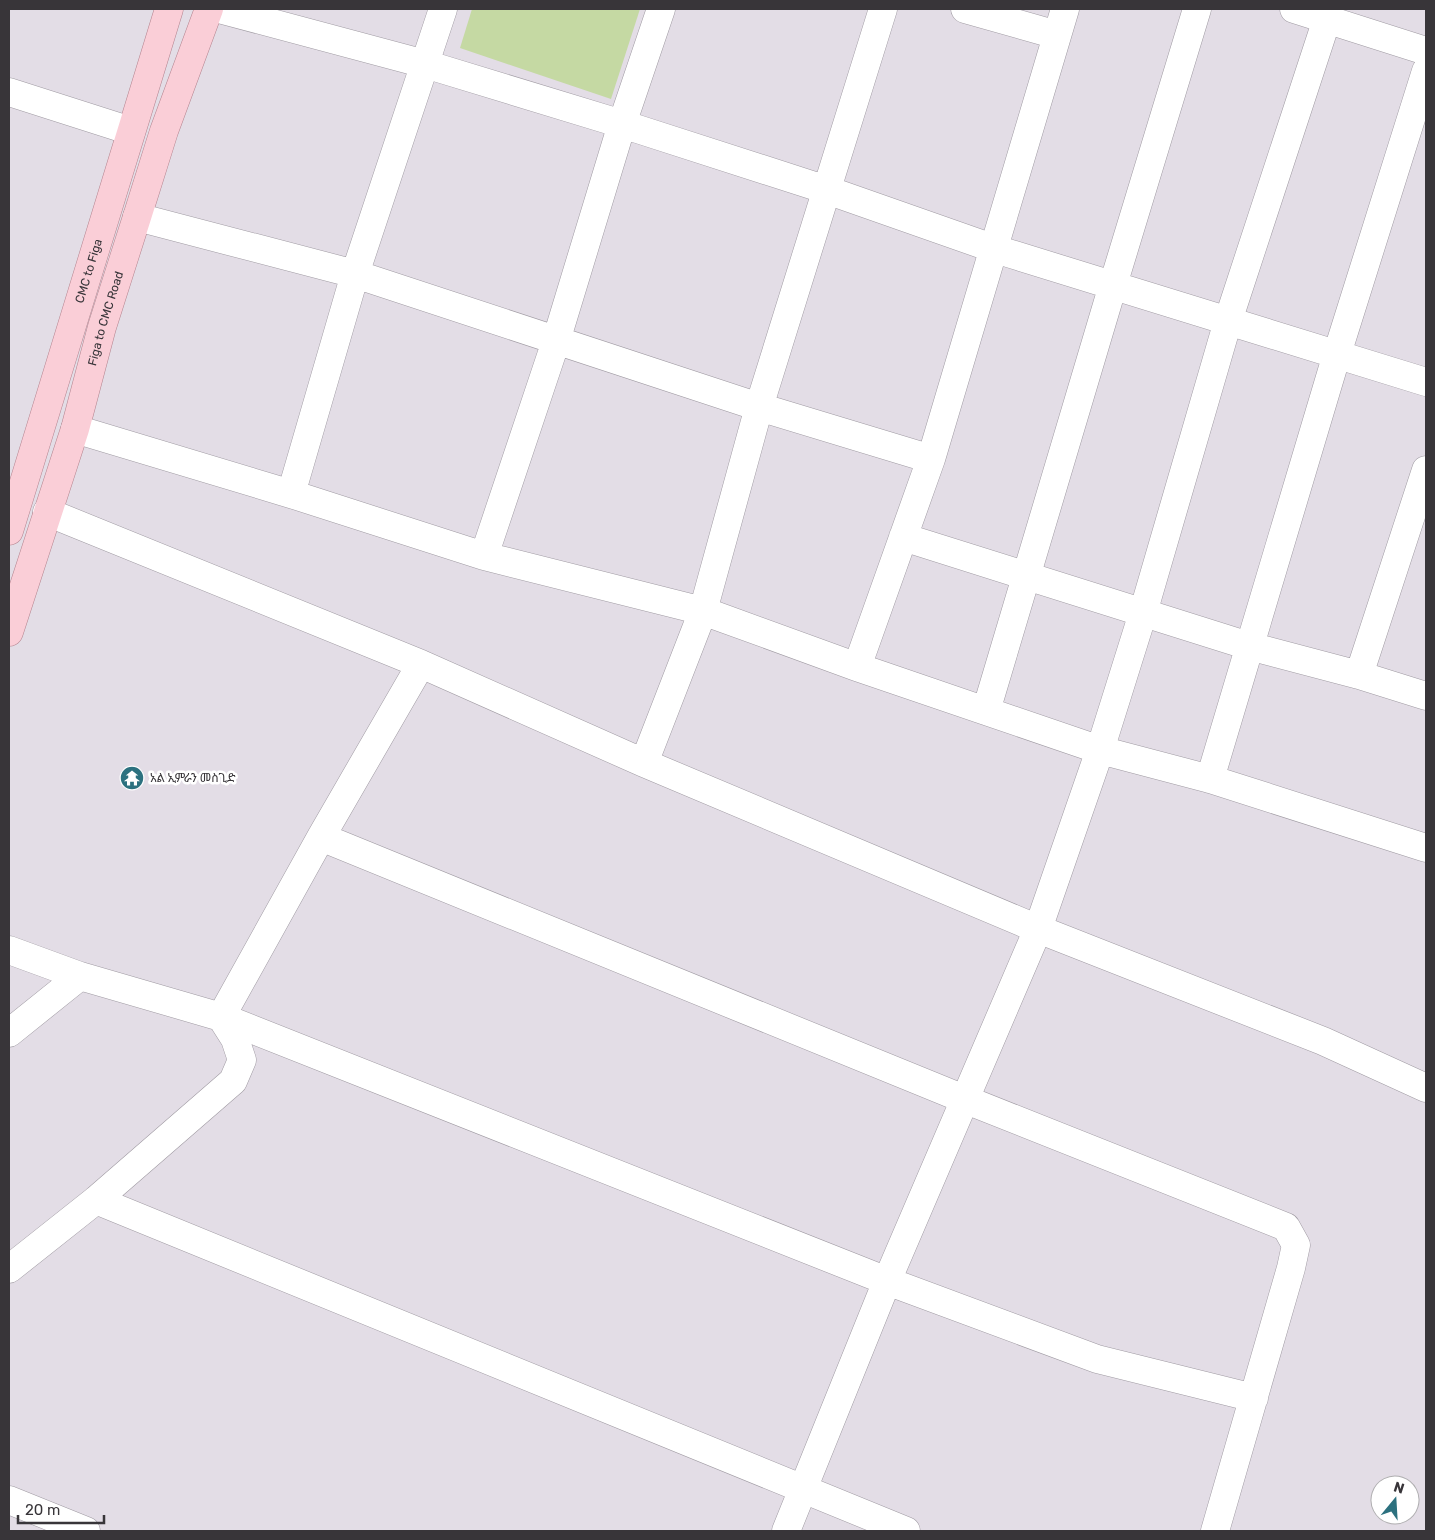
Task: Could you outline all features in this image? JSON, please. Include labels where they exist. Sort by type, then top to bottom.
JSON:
[{"type":"main road","name":"CMC to Figa","points":[[9,531],[170,9]]},
{"type":"main road","name":"Figa to CMC Road","points":[[9,632],[74,429],[102,327],[136,217],[164,131],[210,9]]},
{"type":"street","points":[[219,9],[425,64],[622,124],[827,190],[995,249],[1426,382]]},
{"type":"street","points":[[291,494],[355,274],[443,9]]},
{"type":"street","points":[[484,556],[556,341],[622,124],[661,9]]},
{"type":"street","points":[[644,763],[703,612],[759,407],[883,9]]},
{"type":"street","points":[[965,9],[1057,35]]},
{"type":"street","points":[[857,667],[931,460],[1065,9]]},
{"type":"street","points":[[986,711],[1197,9]]},
{"type":"street","points":[[1294,9],[1426,51]]},
{"type":"street","points":[[786,1531],[887,1282],[1038,929],[1100,750],[1143,613],[1228,321],[1327,19]]},
{"type":"street","points":[[1210,779],[1338,354],[1426,71]]},
{"type":"street","points":[[9,92],[131,131]]},
{"type":"street","points":[[136,217],[355,274],[759,407],[931,460]]},
{"type":"street","points":[[74,429],[291,494],[484,556],[703,612],[1100,750],[1210,779],[1426,848]]},
{"type":"street","points":[[1359,675],[1426,470]]},
{"type":"street","points":[[47,512],[421,664],[644,763],[1038,929],[1323,1042],[1426,1088]]},
{"type":"street","points":[[904,537],[1249,646],[1359,675],[1426,696]]},
{"type":"street","points":[[221,1017],[320,837],[421,664]]},
{"type":"street","points":[[320,837],[964,1100],[1286,1227],[1296,1245],[1291,1268],[1215,1531]]},
{"type":"street","points":[[9,950],[80,976],[221,1017],[887,1282],[1097,1359],[1254,1398]]},
{"type":"street","points":[[9,1033],[80,976]]},
{"type":"street","points":[[9,1269],[96,1200],[233,1080],[242,1060],[235,1040],[221,1017]]},
{"type":"street","points":[[96,1200],[906,1531]]},
{"type":"street","points":[[9,1500],[86,1531]]},
{"type":"green space","points":[[472,9],[640,9],[611,99],[460,48]]},
{"type":"place","name":"አል ኢምራን መስጊድ","points":[[132,778]]}]
